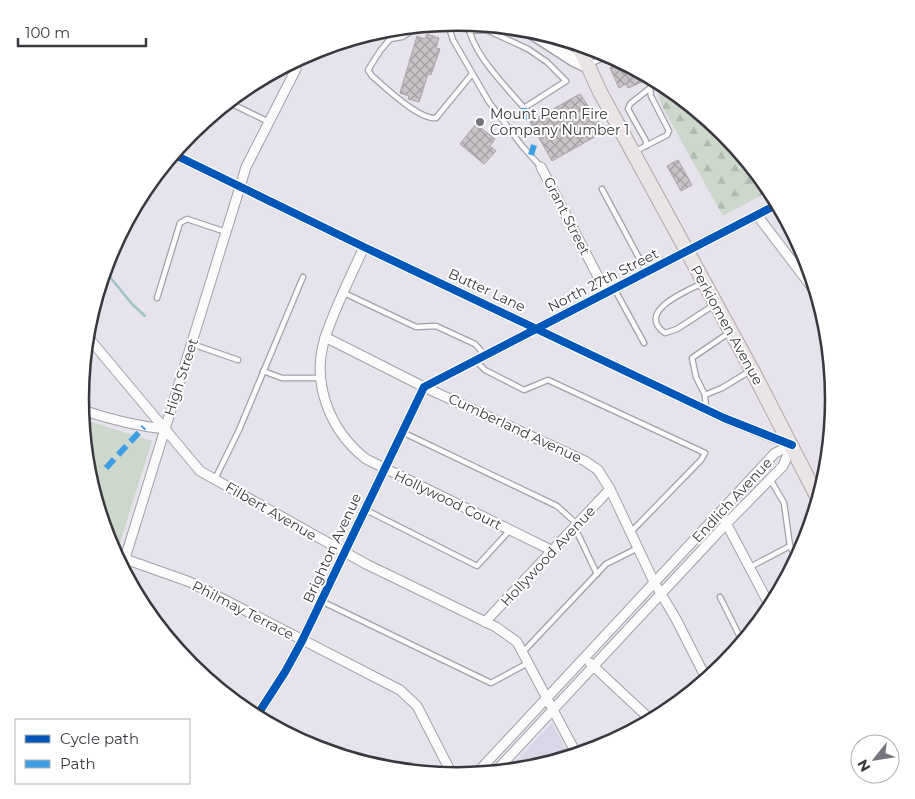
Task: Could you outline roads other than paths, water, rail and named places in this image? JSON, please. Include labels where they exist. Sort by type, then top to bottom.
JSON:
[{"type":"main road","points":[[547,42],[587,66]]},
{"type":"main road","name":"Perkiomen Avenue","points":[[582,53],[686,252],[792,445],[814,490]]},
{"type":"street","name":"High Street","points":[[126,559],[246,168],[296,69]]},
{"type":"street","name":"Butter Lane","points":[[180,158],[706,409],[792,445]]},
{"type":"street","name":"Grant Street","points":[[541,167],[610,290]]},
{"type":"street","name":"North 27th Street","points":[[424,387],[536,327],[771,207]]},
{"type":"street","points":[[757,215],[805,278]]},
{"type":"street","name":"Hollywood Court","points":[[364,247],[325,337],[321,362],[323,396],[328,410],[343,436],[366,459],[553,551]]},
{"type":"street","name":"Cumberland Avenue","points":[[325,337],[424,387],[585,461],[598,470],[610,489],[654,582],[703,673]]},
{"type":"street","name":"Filbert Avenue","points":[[93,343],[200,471],[344,552],[485,622],[513,638],[523,652],[574,749]]},
{"type":"street","name":"Brighton Avenue","points":[[260,710],[302,641],[424,387]]},
{"type":"street","points":[[90,413],[115,421],[144,427],[165,428]]},
{"type":"street","name":"Endlich Avenue","points":[[501,765],[726,523],[783,466],[792,445]]},
{"type":"street","name":"Endlich Avenue","points":[[482,767],[775,453],[792,445]]},
{"type":"street","points":[[812,486],[816,484]]},
{"type":"street","name":"Hollywood Avenue","points":[[485,622],[610,489]]},
{"type":"street","points":[[720,512],[767,599]]},
{"type":"street","name":"Philmay Terrace","points":[[129,565],[190,582],[302,641],[395,686],[409,697],[421,713],[449,768]]},
{"type":"street","points":[[584,657],[646,715]]},
{"type":"lane","points":[[451,31],[472,74],[489,102],[522,146],[541,167]]},
{"type":"lane","points":[[468,31],[483,58],[524,108],[566,81],[547,62],[528,49],[493,33]]},
{"type":"lane","points":[[406,34],[390,39],[368,70],[372,76],[412,108],[430,119],[436,118],[472,74]]},
{"type":"lane","points":[[587,66],[600,60]]},
{"type":"lane","points":[[633,153],[667,136],[669,130],[651,96],[650,88]]},
{"type":"lane","points":[[646,146],[646,141],[628,109],[630,104],[650,88]]},
{"type":"lane","points":[[235,105],[269,122]]},
{"type":"lane","points":[[602,189],[646,271]]},
{"type":"lane","points":[[157,298],[180,223],[188,219],[226,232]]},
{"type":"lane","points":[[215,479],[239,430],[303,277]]},
{"type":"lane","points":[[703,282],[675,298],[655,314],[654,320],[658,328],[665,333],[677,329],[715,304]]},
{"type":"lane","points":[[610,290],[644,343]]},
{"type":"lane","points":[[344,294],[416,327],[436,326],[475,344],[484,354]]},
{"type":"lane","points":[[706,409],[705,395],[696,377],[692,358],[731,332]]},
{"type":"lane","points":[[192,344],[238,360]]},
{"type":"lane","points":[[474,360],[485,370],[524,390],[548,380],[704,453],[700,460],[631,532]]},
{"type":"lane","points":[[705,395],[722,388],[752,370]]},
{"type":"lane","points":[[263,371],[282,378],[321,378]]},
{"type":"lane","points":[[402,432],[557,506],[577,526],[597,574]]},
{"type":"lane","points":[[770,478],[784,503],[790,546],[793,552]]},
{"type":"lane","points":[[364,509],[477,566],[510,530]]},
{"type":"lane","points":[[750,567],[790,546]]},
{"type":"lane","points":[[523,652],[606,564],[639,548]]},
{"type":"lane","points":[[720,597],[739,636]]},
{"type":"lane","points":[[321,601],[491,683],[529,663]]},
{"type":"waterway","points":[[110,277],[132,304],[145,316]]},
{"type":"place","name":"Mount Penn Fire Company Number 1","points":[[480,122]]}]
